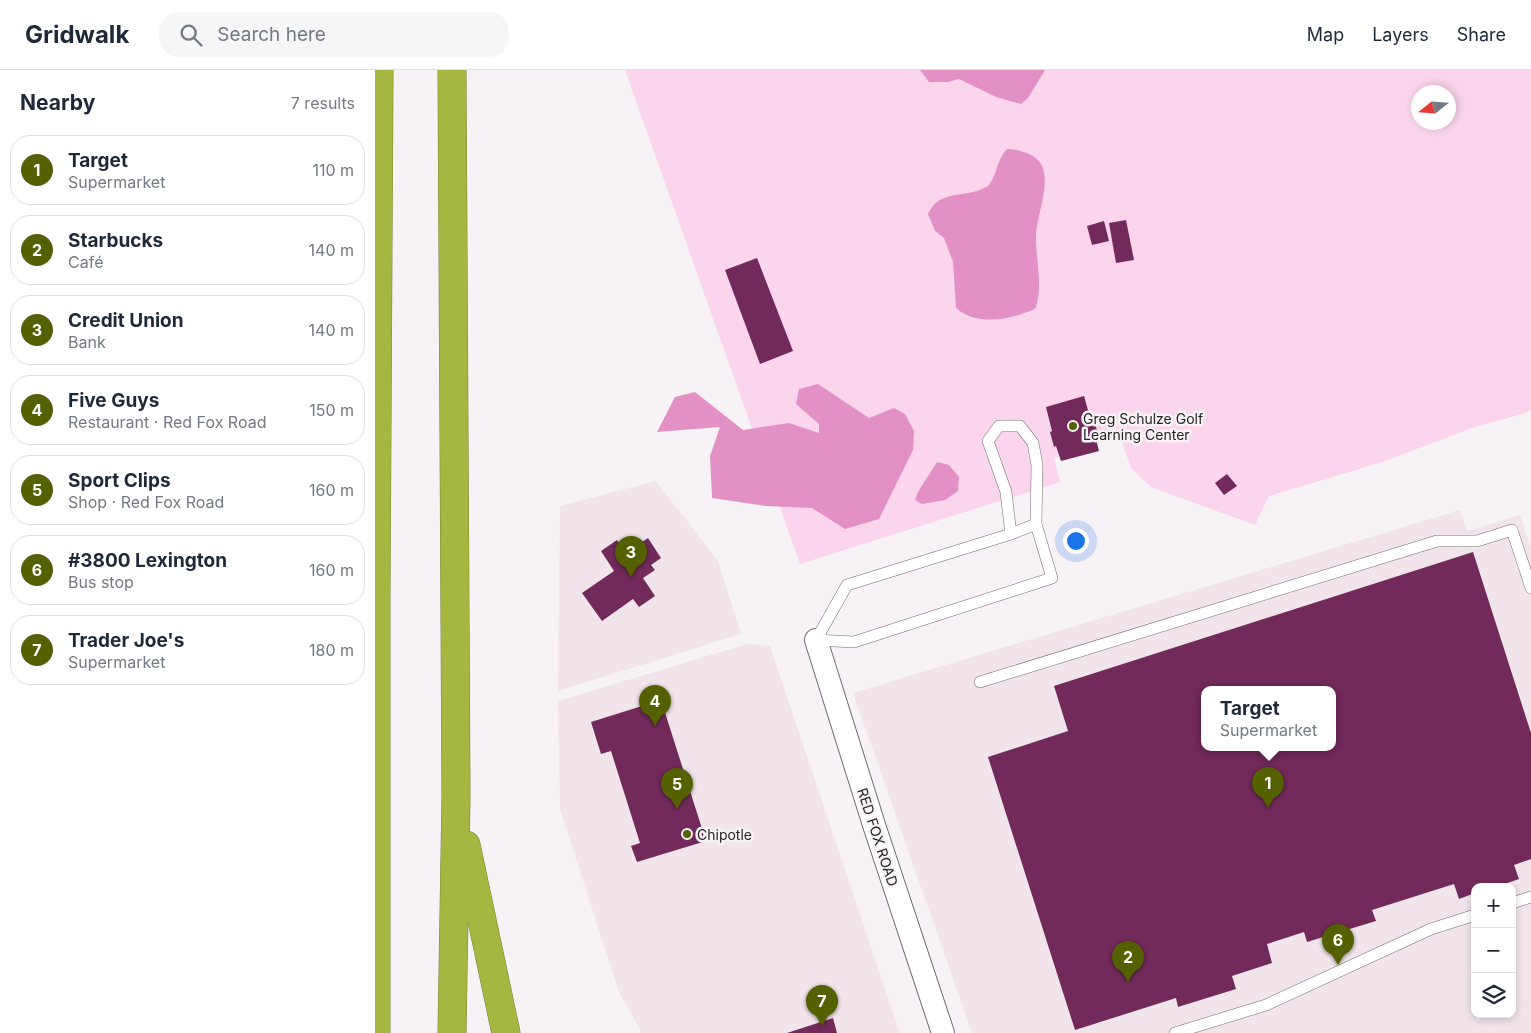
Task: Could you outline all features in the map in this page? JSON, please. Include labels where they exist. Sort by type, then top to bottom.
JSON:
[{"type":"highway","points":[[376,1033],[375,598],[379,70]]},
{"type":"highway","points":[[452,70],[456,797],[452,1033]]},
{"type":"highway","points":[[456,797],[506,1033]]},
{"type":"street","name":"RED FOX ROAD","points":[[816,640],[874,825],[943,1033]]},
{"type":"lane","points":[[1011,534],[1006,492],[987,441],[999,426],[1020,426],[1033,443],[1037,465],[1036,524],[1052,578],[854,642],[816,640],[847,585],[1011,534],[1036,524]]},
{"type":"lane","points":[[980,682],[1437,541],[1477,542],[1512,530],[1531,588]]},
{"type":"lane","points":[[1516,902],[1531,897]]},
{"type":"lane","points":[[1175,1033],[1266,1005],[1431,929],[1471,916]]},
{"type":"shaded area","points":[[625,70],[1531,70],[1531,410],[1472,428],[1382,462],[1269,496],[1255,525],[1151,487],[1131,468],[1120,436],[1054,458],[1060,482],[800,564]]},
{"type":"shaded area","points":[[920,70],[1045,70],[1028,98],[1021,104],[996,97],[959,79],[948,82],[929,82]]},
{"type":"shaded area","points":[[1007,149],[1021,151],[1035,157],[1039,160],[1044,171],[1043,197],[1036,233],[1039,282],[1038,301],[1035,309],[1016,316],[995,319],[974,318],[956,308],[953,262],[944,238],[935,231],[928,214],[937,202],[949,196],[977,191],[988,186]]},
{"type":"shaded area","points":[[818,384],[869,418],[894,408],[905,414],[914,431],[913,450],[879,519],[845,529],[812,508],[766,506],[712,498],[710,456],[720,427],[657,432],[675,397],[695,392],[743,430],[789,423],[819,433],[819,424],[796,404],[799,389]]},
{"type":"shaded area","points":[[937,462],[949,465],[959,477],[958,491],[945,500],[922,504],[915,500]]},
{"type":"shaded area","points":[[656,481],[718,561],[741,634],[558,691],[560,506]]},
{"type":"shaded area","points":[[1460,510],[1467,531],[1520,515],[1531,549],[1531,1033],[972,1033],[853,693]]},
{"type":"shaded area","points":[[747,644],[770,646],[900,1033],[642,1033],[619,992],[560,809],[558,701]]},
{"type":"building","points":[[1126,220],[1134,260],[1116,263],[1109,223]]},
{"type":"building","points":[[1104,221],[1109,241],[1092,245],[1087,226]]},
{"type":"building","points":[[757,258],[793,351],[760,364],[725,270]]},
{"type":"building","name":"Greg Schulze Golf Learning Center","points":[[1084,396],[1091,421],[1094,420],[1098,434],[1095,435],[1099,451],[1061,461],[1056,446],[1054,447],[1046,407]]},
{"type":"building","points":[[1227,474],[1237,486],[1224,495],[1215,483]]},
{"type":"building","points":[[648,538],[661,558],[651,565],[655,570],[643,578],[655,596],[639,607],[633,599],[602,621],[582,593],[614,571],[601,551],[617,540],[626,553]]},
{"type":"building","points":[[1473,552],[1531,733],[1531,859],[1514,865],[1519,879],[1508,883],[1471,883],[1471,894],[1459,899],[1454,884],[1372,910],[1376,921],[1307,942],[1304,932],[1267,944],[1272,963],[1232,976],[1236,989],[1178,1007],[1176,998],[1075,1030],[988,757],[1068,731],[1054,686]]},
{"type":"building","points":[[661,700],[706,841],[637,862],[631,846],[640,843],[611,751],[601,754],[591,722]]},
{"type":"building","points":[[833,1018],[837,1033],[787,1033]]},
{"type":"place","name":"Greg Schulze Golf Learning Center","points":[[1073,426]]},
{"type":"place","name":"Credit Union","points":[[631,577]]},
{"type":"place","name":"Five Guys","points":[[655,726]]},
{"type":"place","name":"Target","points":[[1268,808]]},
{"type":"place","name":"Sport Clips","points":[[677,809]]},
{"type":"place","name":"Chipotle","points":[[687,834]]},
{"type":"place","name":"#3800 Lexington","points":[[1338,965]]},
{"type":"place","name":"Starbucks","points":[[1128,982]]},
{"type":"place","name":"Trader Joe's","points":[[822,1026]]}]
